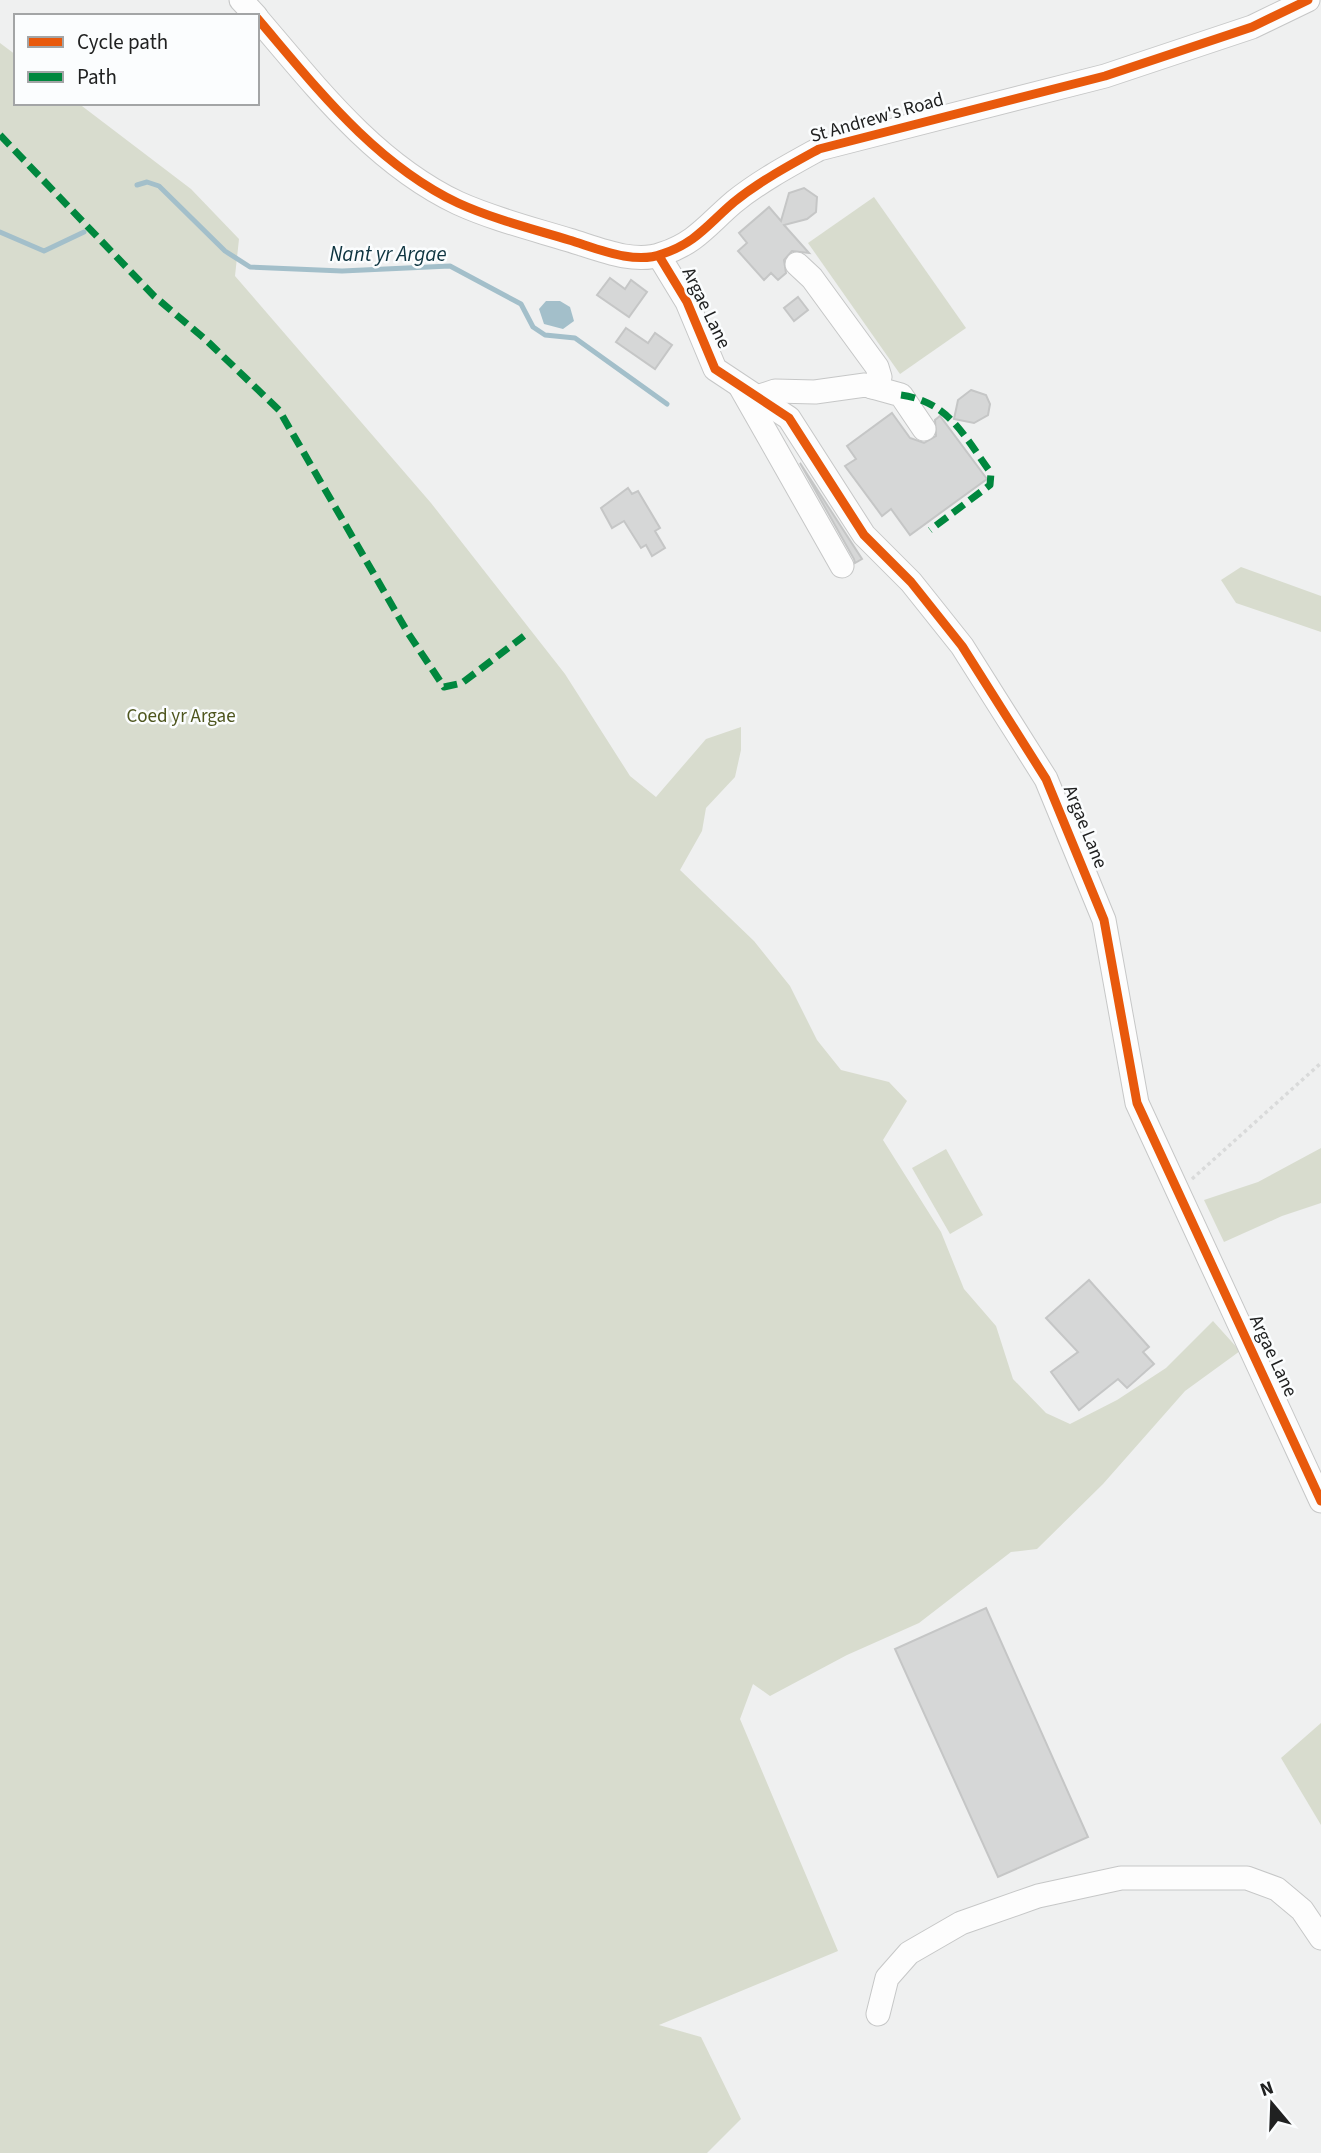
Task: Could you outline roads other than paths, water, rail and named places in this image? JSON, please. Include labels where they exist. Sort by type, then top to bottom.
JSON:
[{"type":"street","name":"St Andrew's Road","points":[[241,0],[253,14]]},
{"type":"street","name":"St Andrew's Road","points":[[259,21],[321,96],[358,131],[387,157],[458,203],[618,254],[659,256],[694,241],[734,202],[777,171],[819,149],[1105,76],[1252,27],[1308,0]]},
{"type":"street","name":"Argae Lane","points":[[659,256],[687,302],[715,369],[789,418],[864,535],[911,582],[962,646],[1046,779],[1104,920],[1137,1103],[1321,1502]]},
{"type":"street","points":[[797,264],[824,280],[882,377],[901,395],[924,429]]},
{"type":"street","points":[[842,566],[748,391],[775,391],[882,377]]},
{"type":"street","points":[[878,2014],[887,1978],[909,1953],[961,1923],[1038,1896],[1121,1878],[1247,1878],[1278,1889],[1302,1910],[1321,1938]]},
{"type":"water","points":[[546,301],[560,301],[570,307],[574,321],[563,329],[544,324],[539,309]]},
{"type":"waterway","name":"Nant yr Argae","points":[[137,185],[147,182],[159,186],[225,251],[250,267],[342,271],[450,266],[521,304],[533,327],[545,335],[575,338],[667,404]]},
{"type":"waterway","name":"Nant yr Argae","points":[[0,232],[44,251],[84,232]]},
{"type":"park label","name":"Coed yr Argae","points":[[181,716]]}]
